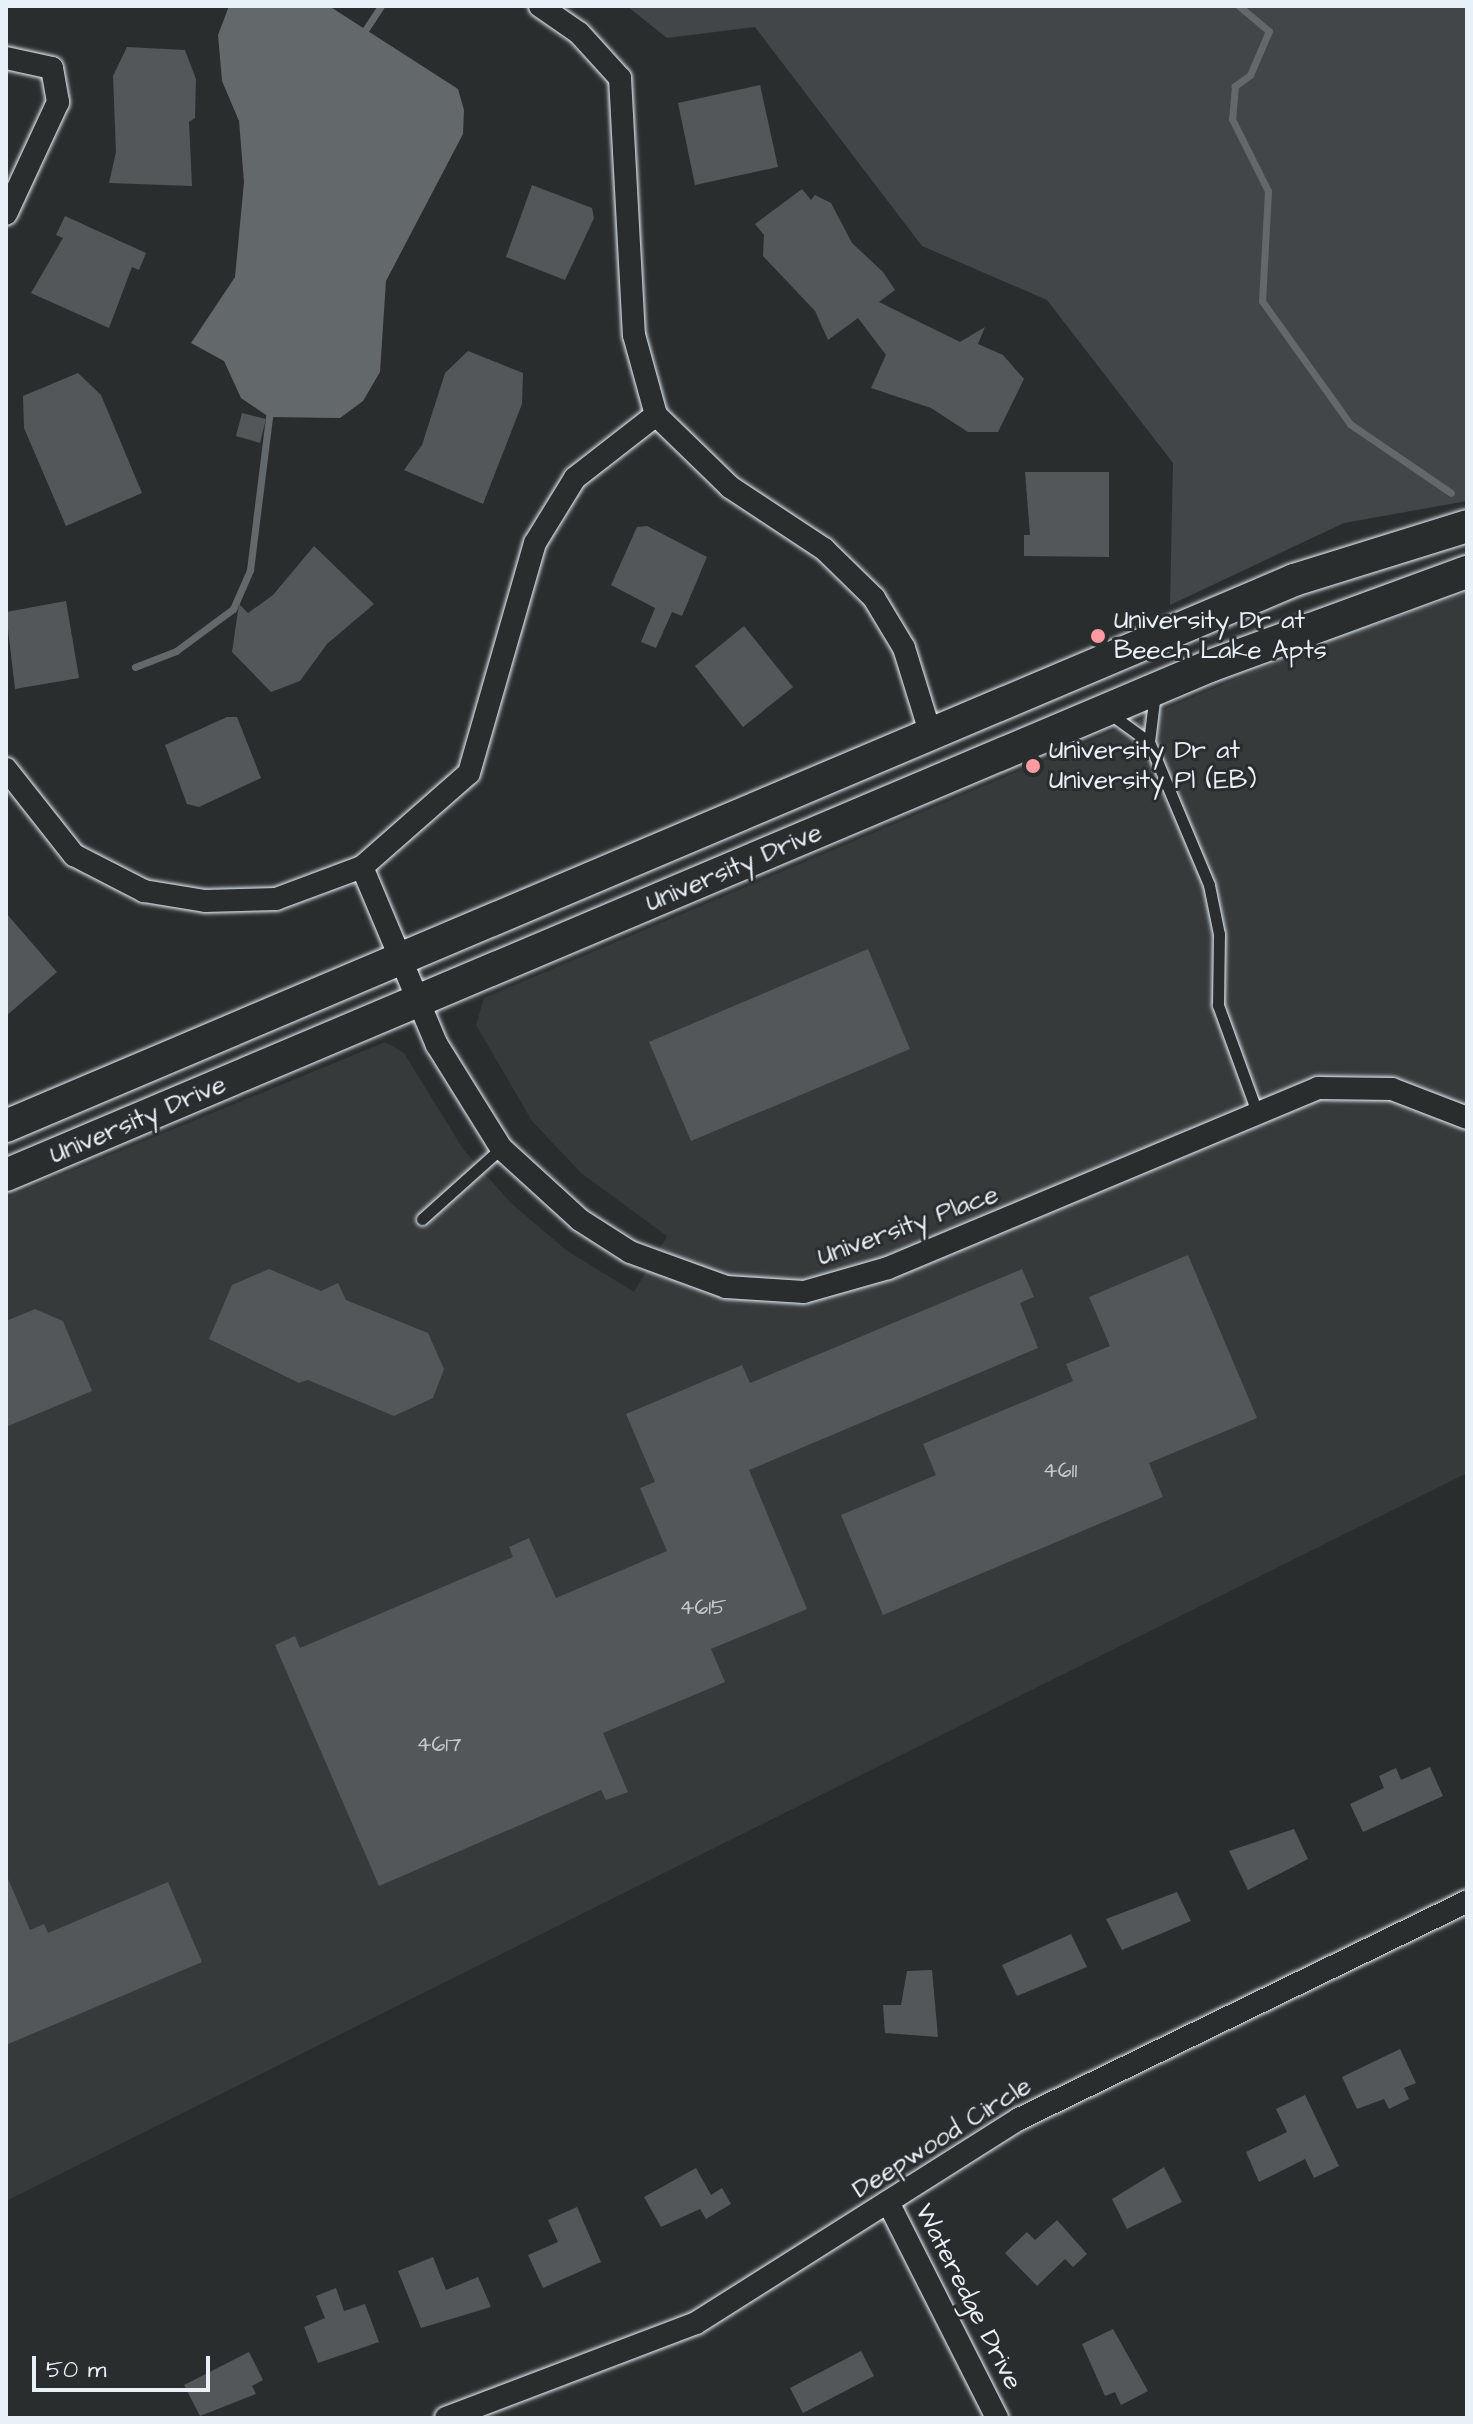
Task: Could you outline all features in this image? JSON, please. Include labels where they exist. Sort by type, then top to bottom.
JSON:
[{"type":"main road","name":"University Drive","points":[[6,1126],[1294,580],[1467,526]]},
{"type":"main road","name":"University Drive","points":[[6,1175],[1156,689],[1467,572]]},
{"type":"street","points":[[540,6],[579,33],[620,78],[634,335],[656,415],[730,487],[824,549],[874,598],[904,648],[931,735]]},
{"type":"street","points":[[6,58],[52,68],[58,102],[6,214]]},
{"type":"street","points":[[6,769],[74,855],[144,891],[205,901],[276,899],[362,867],[469,773],[535,543],[575,478],[656,415]]},
{"type":"street","name":"University Place","points":[[362,867],[418,1002],[461,1090],[501,1148],[580,1220],[649,1263],[755,1293],[804,1292],[941,1248],[1318,1088],[1349,1085],[1392,1089],[1467,1118]]},
{"type":"street","name":"Deepwood Circle","points":[[446,2418],[696,2323],[1019,2119],[1467,1901]]},
{"type":"street","name":"Wateredge Drive","points":[[888,2202],[997,2418]]},
{"type":"lane","points":[[1156,689],[1149,742],[1209,885],[1219,934],[1218,1005],[1257,1112]]},
{"type":"lane","points":[[1106,710],[1149,742]]},
{"type":"lane","points":[[422,1219],[501,1148]]},
{"type":"shaded area","points":[[229,6],[329,6],[458,89],[464,110],[463,134],[386,281],[380,372],[363,401],[340,418],[269,417],[241,398],[224,361],[191,343],[235,277],[244,182],[239,121],[222,81],[218,35]]},
{"type":"shaded area","points":[[627,6],[1467,6],[1467,501],[1344,523],[1170,605],[1173,463],[1047,300],[922,246],[755,27],[667,38]]},
{"type":"shaded area","points":[[1467,593],[1467,1473],[6,2201],[6,1198],[385,1042],[404,1053],[463,1149],[511,1203],[566,1250],[634,1292],[667,1236],[581,1173],[532,1121],[476,1025],[484,998],[1328,640]]},
{"type":"building","points":[[127,47],[185,50],[196,79],[195,118],[189,122],[192,186],[109,183],[116,152],[113,76]]},
{"type":"building","points":[[760,85],[778,167],[695,185],[678,103]]},
{"type":"building","points":[[532,185],[592,208],[594,218],[565,280],[506,257]]},
{"type":"building","points":[[802,189],[811,200],[815,195],[831,203],[852,243],[883,272],[895,290],[879,302],[960,342],[985,327],[978,344],[1003,355],[1024,379],[998,432],[968,432],[931,408],[871,388],[886,355],[858,318],[828,340],[815,311],[763,256],[764,235],[755,224]]},
{"type":"building","points":[[65,216],[146,253],[139,270],[132,267],[109,328],[31,293],[63,238],[56,235]]},
{"type":"building","points":[[468,351],[523,373],[522,404],[483,504],[404,470],[422,445],[445,373]]},
{"type":"building","points":[[78,373],[101,395],[142,493],[66,526],[24,428],[23,396]]},
{"type":"building","points":[[242,413],[266,419],[260,443],[236,436]]},
{"type":"building","points":[[1025,472],[1109,472],[1109,557],[1024,556],[1024,535],[1030,535]]},
{"type":"building","points":[[647,526],[707,557],[682,616],[672,612],[656,648],[641,642],[655,608],[611,585],[637,527]]},
{"type":"building","points":[[314,546],[374,604],[327,644],[300,681],[271,692],[232,652],[239,604],[248,613],[273,595]]},
{"type":"building","points":[[66,601],[79,678],[15,689],[6,612]]},
{"type":"building","points":[[744,626],[793,687],[743,727],[695,666]]},
{"type":"building","points":[[227,717],[237,717],[261,778],[199,807],[187,804],[165,745]]},
{"type":"building","points":[[6,913],[57,972],[6,1016]]},
{"type":"building","points":[[868,949],[910,1049],[691,1141],[649,1042]]},
{"type":"building","points":[[1188,1255],[1257,1418],[1149,1463],[1163,1497],[883,1615],[841,1515],[936,1475],[923,1444],[1073,1381],[1066,1364],[1110,1346],[1089,1297]]},
{"type":"building","points":[[269,1269],[321,1291],[338,1283],[346,1300],[428,1333],[444,1369],[433,1398],[394,1416],[308,1380],[299,1383],[209,1339],[232,1285]]},
{"type":"building","points":[[1022,1269],[1034,1297],[1020,1303],[1038,1348],[749,1470],[807,1609],[711,1649],[725,1682],[603,1733],[628,1792],[606,1800],[601,1790],[379,1886],[275,1645],[295,1636],[300,1648],[513,1557],[509,1547],[529,1538],[556,1598],[667,1551],[640,1488],[655,1482],[626,1414],[742,1365],[750,1383]]},
{"type":"building","points":[[35,1309],[63,1321],[92,1391],[6,1427],[6,1321]]},
{"type":"building","points":[[1430,1767],[1443,1796],[1363,1832],[1350,1804],[1384,1788],[1379,1776],[1396,1768],[1401,1780]]},
{"type":"building","points":[[1294,1829],[1308,1859],[1248,1890],[1229,1851]]},
{"type":"building","points":[[6,1874],[30,1930],[44,1924],[48,1933],[168,1882],[202,1962],[6,2045]]},
{"type":"building","points":[[1177,1892],[1191,1921],[1122,1950],[1106,1919]]},
{"type":"building","points":[[1071,1934],[1087,1967],[1017,1996],[1002,1965]]},
{"type":"building","points":[[932,1970],[938,2037],[885,2033],[883,2005],[901,2005],[907,1971]]},
{"type":"building","points":[[1400,2049],[1416,2083],[1404,2088],[1409,2099],[1389,2109],[1384,2099],[1357,2109],[1342,2077]]},
{"type":"building","points":[[1305,2095],[1339,2166],[1314,2178],[1305,2159],[1259,2182],[1246,2152],[1287,2132],[1276,2109]]},
{"type":"building","points":[[1164,2167],[1182,2202],[1127,2229],[1112,2199]]},
{"type":"building","points":[[696,2168],[711,2195],[722,2188],[731,2204],[706,2219],[700,2209],[661,2227],[644,2197]]},
{"type":"building","points":[[577,2207],[601,2262],[543,2288],[528,2255],[558,2242],[548,2220]]},
{"type":"building","points":[[1057,2220],[1087,2254],[1073,2267],[1065,2259],[1037,2286],[1005,2253],[1027,2232],[1035,2240]]},
{"type":"building","points":[[433,2257],[446,2290],[478,2277],[491,2307],[421,2328],[398,2271]]},
{"type":"building","points":[[336,2288],[344,2311],[365,2304],[379,2342],[318,2363],[304,2327],[325,2318],[316,2296]]},
{"type":"building","points":[[1113,2329],[1148,2391],[1121,2405],[1115,2392],[1105,2396],[1082,2344]]},
{"type":"building","points":[[861,2351],[874,2376],[803,2413],[790,2388]]},
{"type":"building","points":[[249,2352],[263,2380],[252,2386],[256,2394],[200,2416],[184,2385]]},
{"type":"waterway","points":[[358,41],[381,6]]},
{"type":"waterway","points":[[1239,6],[1269,31],[1250,75],[1235,86],[1232,119],[1268,191],[1262,301],[1350,424],[1451,493]]},
{"type":"waterway","points":[[135,667],[176,651],[233,609],[250,570],[270,409]]},
{"type":"place","name":"University Dr at Beech Lake Apts","points":[[1098,636]]},
{"type":"place","name":"University Dr at University Pl (EB)","points":[[1033,766]]}]
